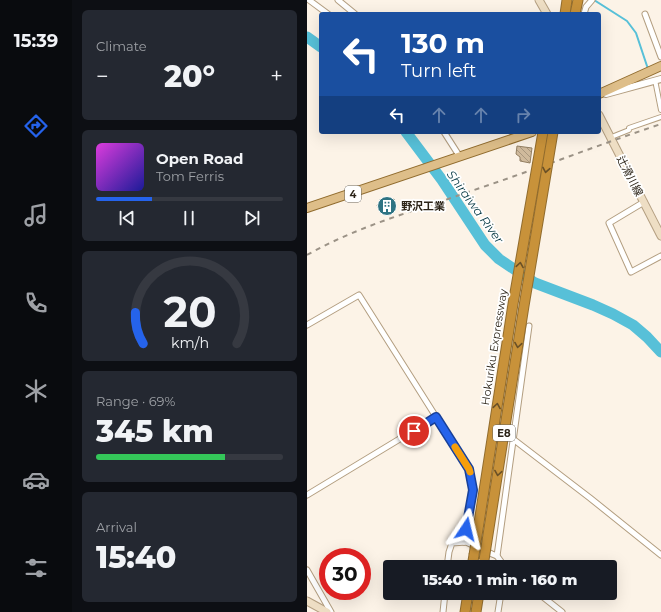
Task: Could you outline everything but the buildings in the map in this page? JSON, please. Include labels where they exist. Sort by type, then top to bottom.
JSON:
[{"type":"highway","points":[[565,12],[567,0]]},
{"type":"highway","points":[[576,12],[579,0]]},
{"type":"highway","name":"Hokuriku Expressway","points":[[473,560],[513,304],[543,134]]},
{"type":"highway","name":"Hokuriku Expressway","points":[[484,560],[553,134]]},
{"type":"highway","points":[[465,612],[467,600]]},
{"type":"highway","points":[[476,612],[478,600]]},
{"type":"main road","points":[[539,0],[546,12]]},
{"type":"main road","points":[[601,94],[661,66]]},
{"type":"main road","name":"辻滑川線","points":[[601,119],[661,236]]},
{"type":"main road","name":"4","points":[[307,208],[526,134]]},
{"type":"main road","points":[[307,601],[327,612]]},
{"type":"street","points":[[309,0],[325,12]]},
{"type":"street","points":[[338,0],[353,12]]},
{"type":"street","points":[[579,0],[586,7]]},
{"type":"street","points":[[585,12],[586,7],[592,0]]},
{"type":"street","points":[[645,14],[661,58]]},
{"type":"street","points":[[601,94],[658,79],[661,110]]},
{"type":"street","points":[[614,136],[629,130],[629,128],[661,117]]},
{"type":"street","points":[[445,134],[460,157]]},
{"type":"street","points":[[644,202],[609,224],[631,272],[661,256]]},
{"type":"street","points":[[307,325],[359,295],[469,469],[473,490],[464,542]]},
{"type":"street","points":[[497,556],[529,326]]},
{"type":"street","points":[[307,495],[436,417]]},
{"type":"street","points":[[513,439],[661,555]]},
{"type":"street","points":[[448,560],[452,543],[464,542],[497,556],[500,560]]},
{"type":"street","points":[[307,570],[331,612]]},
{"type":"street","points":[[443,612],[444,600]]},
{"type":"street","points":[[498,612],[500,600]]},
{"type":"street","points":[[547,600],[562,612]]},
{"type":"waterway","points":[[594,0],[627,21],[636,33],[649,69]]},
{"type":"waterway","name":"Shiraiwa River","points":[[307,37],[319,46]]},
{"type":"waterway","name":"Shiraiwa River","points":[[408,134],[442,180],[485,245],[499,259],[535,283],[593,305],[633,325],[661,352]]},
{"type":"railway","points":[[307,255],[348,235],[411,211],[498,182],[661,124]]},
{"type":"slow traffic","points":[[455,447],[470,472]]},
{"type":"place","name":"野沢工業","points":[[387,206]]},
{"type":"route","points":[[414,431],[436,417],[469,469],[473,490],[466,529]]}]
